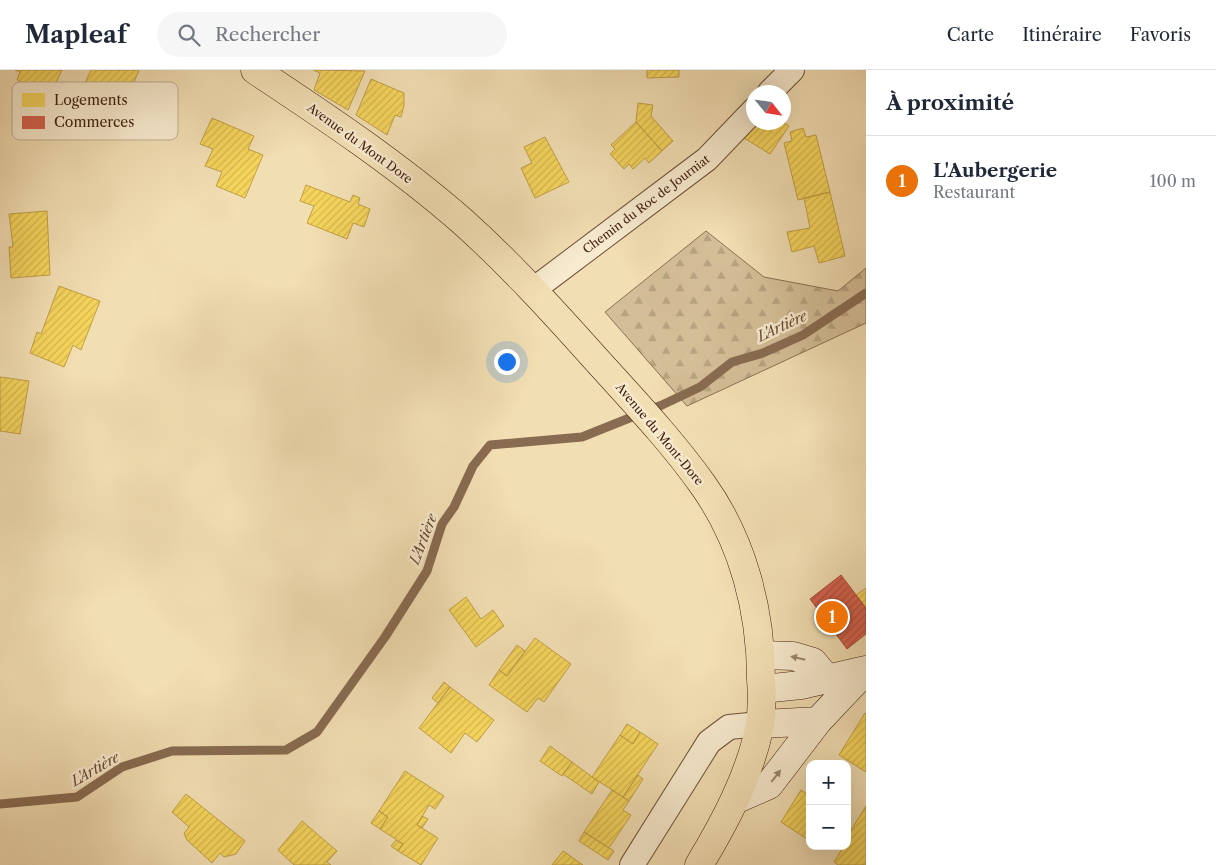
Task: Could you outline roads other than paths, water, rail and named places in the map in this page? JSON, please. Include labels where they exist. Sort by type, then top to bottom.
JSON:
[{"type":"main road","name":"Avenue du Mont Dore","points":[[255,70],[384,160],[462,221]]},
{"type":"main road","name":"Avenue du Mont-Dore","points":[[462,221],[533,290],[676,451],[705,487],[731,535],[747,574],[761,655],[760,724],[735,800],[699,865]]},
{"type":"street","points":[[777,85],[792,70]]},
{"type":"street","name":"Chemin du Roc de Journiat","points":[[533,290],[707,159],[746,118]]},
{"type":"street","points":[[761,655],[793,656],[813,662],[827,679]]},
{"type":"street","points":[[762,689],[801,685],[866,670]]},
{"type":"street","points":[[735,800],[769,785],[818,721],[866,670]]},
{"type":"street","points":[[632,865],[709,742],[729,727],[818,721]]},
{"type":"waterway","name":"L'Artière","points":[[0,804],[77,797],[122,767],[172,751],[286,750],[317,732],[385,637],[427,571],[442,524],[454,507],[473,466],[490,445],[582,437],[662,405],[700,387],[732,362],[763,353],[803,335],[866,293]]},
{"type":"place","name":"L'Aubergerie","points":[[832,617]]}]
